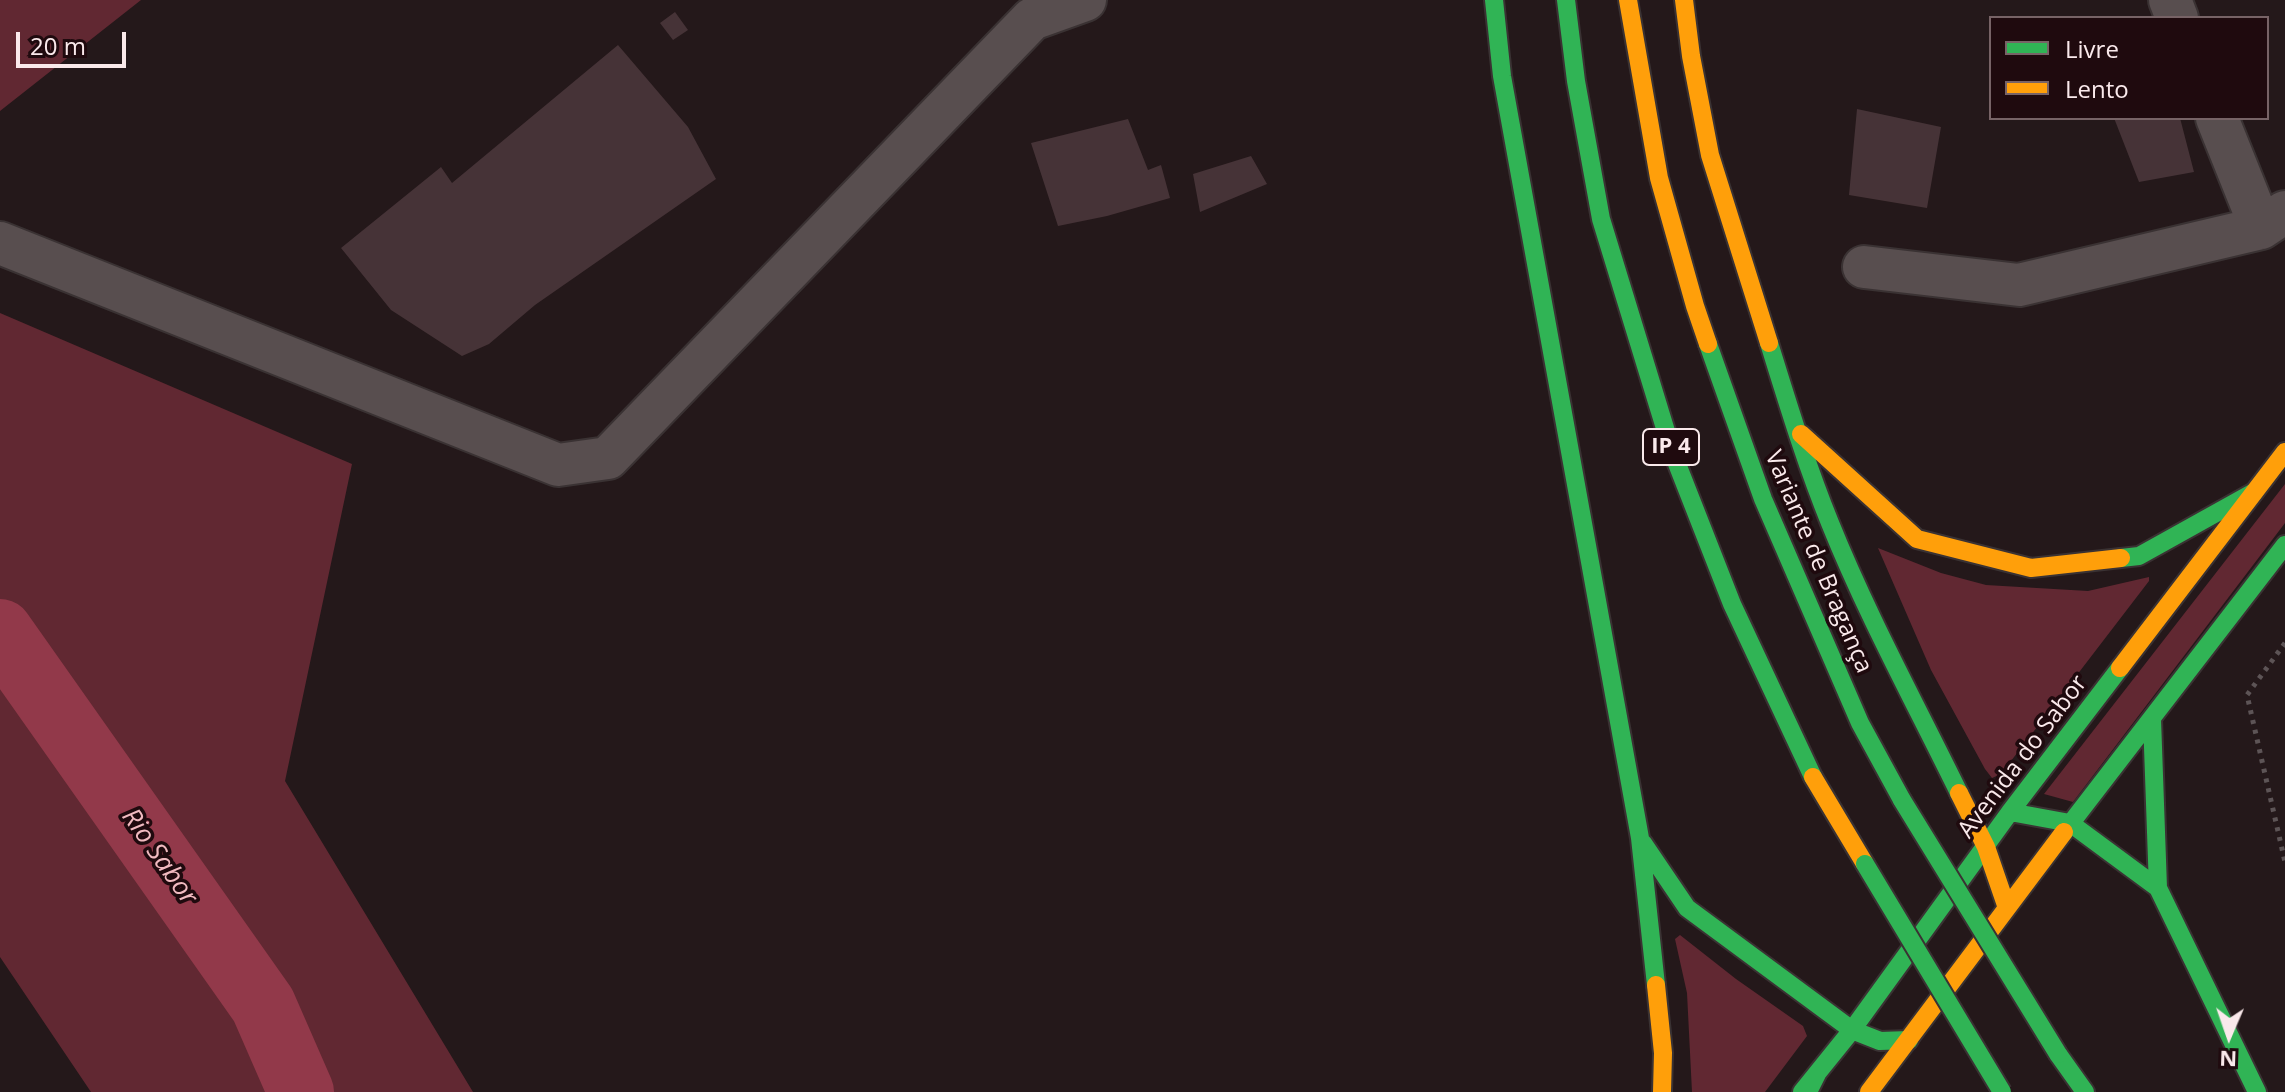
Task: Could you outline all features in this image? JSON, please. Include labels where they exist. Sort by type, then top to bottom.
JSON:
[{"type":"main road","points":[[1494,0],[1507,107],[1640,838],[1663,1053],[1662,1092]]},
{"type":"main road","name":"IP 4","points":[[1566,0],[1576,81],[1601,219],[1672,451],[1738,618],[1815,780],[2002,1092]]},
{"type":"main road","name":"Variante de Bragança","points":[[1628,0],[1659,178],[1695,306],[1763,499],[1860,723],[1902,800],[2058,1054],[2085,1092]]},
{"type":"main road","points":[[1684,0],[1710,155],[1796,430],[1830,523],[1881,635],[1986,847],[2007,908]]},
{"type":"main road","points":[[1796,430],[1917,539],[2031,568],[2139,556],[2254,492]]},
{"type":"main road","name":"Avenida do Sabor","points":[[1802,1092],[1852,1030],[2010,812],[2285,452]]},
{"type":"main road","points":[[1869,1092],[2070,823],[2285,545]]},
{"type":"main road","points":[[2152,719],[2158,888],[2257,1092]]},
{"type":"main road","points":[[2010,812],[2070,823],[2158,888]]},
{"type":"main road","points":[[1640,838],[1687,908],[1852,1030],[1880,1041],[1909,1040]]},
{"type":"main road","points":[[1808,1092],[1817,1074]]},
{"type":"street","points":[[0,243],[558,465],[608,458],[1032,19],[1085,0]]},
{"type":"street","points":[[1864,267],[2019,285],[2273,220],[2218,120]]},
{"type":"path","points":[[2285,643],[2247,695],[2285,862]]},
{"type":"shaded area","points":[[0,0],[141,0],[0,111]]},
{"type":"shaded area","points":[[0,313],[352,464],[285,781],[473,1092],[91,1092],[0,957]]},
{"type":"shaded area","points":[[2285,484],[2285,523],[2073,802],[2044,794]]},
{"type":"shaded area","points":[[1878,548],[1941,573],[1986,585],[2088,591],[2149,577],[2149,581],[2001,774],[1992,778],[1931,670]]},
{"type":"shaded area","points":[[1680,935],[1803,1026],[1807,1036],[1765,1092],[1692,1092],[1687,993],[1675,939]]},
{"type":"building","points":[[675,12],[688,30],[673,40],[660,23]]},
{"type":"building","points":[[618,45],[688,127],[716,179],[535,305],[489,344],[462,356],[391,310],[341,248],[441,167],[452,183]]},
{"type":"building","points":[[1857,109],[1941,127],[1927,208],[1849,195]]},
{"type":"building","points":[[1128,119],[1148,170],[1161,165],[1170,198],[1058,226],[1031,143]]},
{"type":"building","points":[[2115,120],[2181,120],[2194,172],[2139,182]]},
{"type":"building","points":[[1251,156],[1267,184],[1200,212],[1193,174]]},
{"type":"waterway","name":"Rio Sabor","points":[[0,632],[263,1005],[301,1092]]},
{"type":"traffic: fast","points":[[1494,0],[1502,76],[1640,838],[1656,985]]},
{"type":"traffic: fast","points":[[1566,0],[1576,81],[1601,219],[1672,451],[1732,604],[1813,777]]},
{"type":"traffic: fast","points":[[1769,343],[1813,479],[1844,557],[1959,793]]},
{"type":"traffic: fast","points":[[1708,344],[1763,499],[1860,723],[1902,800]]},
{"type":"traffic: fast","points":[[2121,558],[2139,556],[2254,492]]},
{"type":"traffic: fast","points":[[2064,832],[2285,545]]},
{"type":"traffic: fast","points":[[1802,1092],[1852,1030],[2010,812],[2120,668]]},
{"type":"traffic: fast","points":[[2152,719],[2158,888],[2257,1092]]},
{"type":"traffic: fast","points":[[1902,800],[2058,1054]]},
{"type":"traffic: fast","points":[[2010,812],[2070,823],[2158,888]]},
{"type":"traffic: fast","points":[[1643,843],[1687,908],[1852,1030],[1880,1041],[1909,1040]]},
{"type":"traffic: fast","points":[[1865,864],[2002,1092]]},
{"type":"traffic: fast","points":[[2058,1054],[2085,1092]]},
{"type":"traffic: fast","points":[[1808,1092],[1817,1074]]},
{"type":"traffic: slow","points":[[1628,0],[1659,178],[1708,344]]},
{"type":"traffic: slow","points":[[1684,0],[1710,155],[1769,343]]},
{"type":"traffic: slow","points":[[1801,434],[1917,539],[2031,568],[2121,558]]},
{"type":"traffic: slow","points":[[2120,668],[2285,452]]},
{"type":"traffic: slow","points":[[1813,777],[1865,864]]},
{"type":"traffic: slow","points":[[1959,793],[1986,847],[2007,908]]},
{"type":"traffic: slow","points":[[1869,1092],[2064,832]]},
{"type":"traffic: slow","points":[[1656,985],[1663,1053],[1662,1092]]}]
